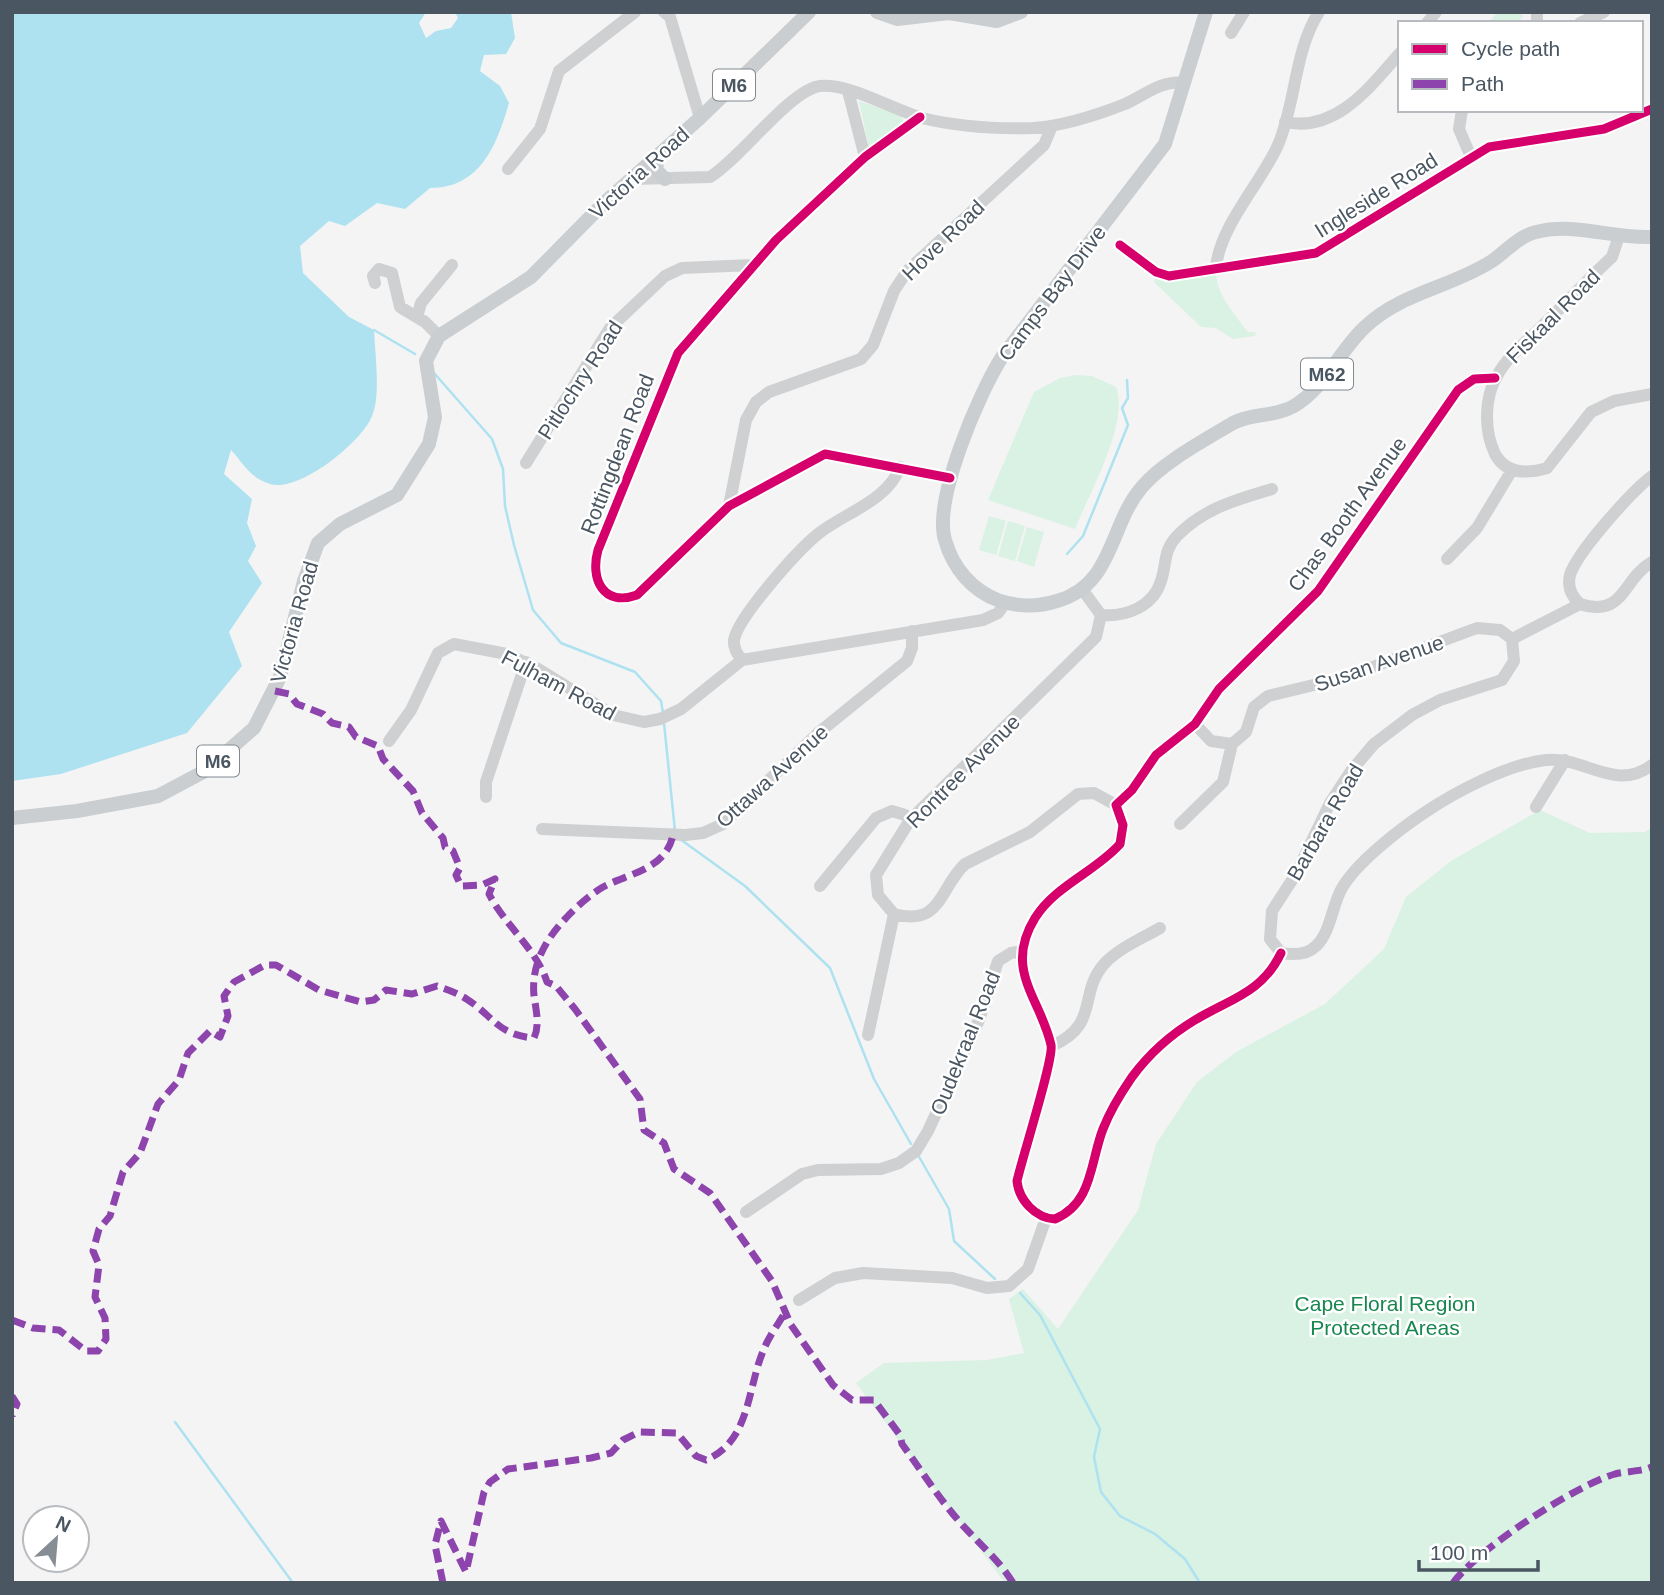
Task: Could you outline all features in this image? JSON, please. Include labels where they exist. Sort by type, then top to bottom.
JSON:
[{"type":"main road","name":"Victoria Road","points":[[12,818],[77,811],[158,796],[205,771],[254,728],[280,677],[304,581],[318,543],[340,524],[397,495],[429,444],[435,417],[426,361],[439,336],[531,277],[809,12]]},
{"type":"main road","points":[[877,12],[897,19],[949,13],[998,21],[1021,12]]},
{"type":"main road","name":"Camps Bay Drive","points":[[1206,12],[1169,135],[1158,155],[996,366],[950,478],[942,519],[951,557],[973,585],[1005,603],[1021,606],[1048,604],[1082,589],[1107,561],[1130,507],[1144,484],[1233,423],[1253,415],[1284,410],[1301,401],[1316,387],[1354,337],[1391,307],[1477,270],[1536,232],[1570,226],[1619,236],[1652,237]]},
{"type":"main road","points":[[658,155],[656,170],[665,179]]},
{"type":"street","points":[[508,169],[540,129],[559,71],[635,12]]},
{"type":"street","points":[[1231,33],[1244,12]]},
{"type":"street","points":[[1216,268],[1220,247],[1274,153],[1307,37],[1319,12]]},
{"type":"street","points":[[1584,21],[1604,12]]},
{"type":"street","points":[[670,14],[700,118]]},
{"type":"street","points":[[1285,122],[1308,124],[1349,107],[1398,55]]},
{"type":"street","points":[[632,179],[700,179],[717,173],[810,89],[835,87],[920,117],[976,127],[1052,126],[1123,104],[1169,82],[1184,83]]},
{"type":"street","points":[[848,91],[865,157]]},
{"type":"street","name":"Ingleside Road","points":[[1120,245],[1162,275],[1316,253],[1471,157],[1504,142],[1604,129],[1652,109]]},
{"type":"street","points":[[1462,112],[1459,129],[1471,157]]},
{"type":"street","name":"Rottingdean Road","points":[[920,117],[865,157],[752,265],[671,362],[598,550],[594,570],[597,582],[616,596],[637,595],[729,506],[825,454],[950,478]]},
{"type":"street","name":"Hove Road","points":[[729,506],[746,420],[756,402],[769,392],[861,359],[873,345],[894,291],[907,271],[1044,145],[1052,126]]},
{"type":"street","name":"Fiskaal Road","points":[[1512,470],[1498,458],[1487,426],[1488,405],[1495,378],[1515,353],[1612,257],[1619,236]]},
{"type":"street","points":[[417,317],[421,303],[452,265]]},
{"type":"street","name":"Pitlochry Road","points":[[526,463],[610,327],[665,276],[682,268],[752,265]]},
{"type":"street","points":[[375,283],[373,276],[379,269],[392,273],[400,307],[417,317],[439,336]]},
{"type":"street","name":"Chas Booth Avenue","points":[[1116,805],[1132,790],[1156,755],[1195,724],[1219,689],[1318,591],[1458,390],[1474,379],[1495,378]]},
{"type":"street","points":[[1447,559],[1477,528],[1512,470],[1524,472],[1547,468],[1591,412],[1614,401],[1652,394]]},
{"type":"street","points":[[742,660],[734,648],[734,640],[747,614],[803,547],[824,529],[884,491],[900,467]]},
{"type":"street","points":[[1652,477],[1628,498],[1575,565],[1571,573],[1570,591],[1580,604],[1597,608],[1615,602],[1638,572],[1652,562]]},
{"type":"street","points":[[1082,589],[1101,615],[1119,617],[1151,599],[1162,579],[1166,548],[1191,522],[1209,510],[1272,489]]},
{"type":"street","name":"Fulham Road","points":[[389,741],[405,722],[443,649],[454,644],[476,646],[526,662],[612,715],[644,722],[660,719],[681,709],[742,660],[983,620],[999,613],[1005,603]]},
{"type":"street","points":[[1511,639],[1580,604]]},
{"type":"street","name":"Rontree Avenue","points":[[894,914],[878,895],[876,875],[910,820],[1096,637],[1101,615]]},
{"type":"street","name":"Susan Avenue","points":[[1232,744],[1246,732],[1254,707],[1268,696],[1343,678],[1477,628],[1500,630],[1511,639]]},
{"type":"street","name":"Ottawa Avenue","points":[[542,828],[685,835],[703,833],[723,824],[817,734],[907,661],[912,648],[912,631]]},
{"type":"street","name":"Barbara Road","points":[[1281,953],[1270,939],[1272,911],[1296,874],[1331,803],[1351,771],[1374,744],[1412,715],[1440,700],[1502,680],[1514,661],[1511,639]]},
{"type":"street","points":[[486,797],[486,782],[526,662]]},
{"type":"street","points":[[1180,824],[1223,782],[1232,744],[1211,741],[1195,724]]},
{"type":"street","points":[[1023,951],[1028,986],[1052,1046],[1017,1181],[1018,1190],[1028,1205],[1039,1216],[1046,1218],[1062,1215],[1083,1196],[1111,1112],[1131,1078],[1151,1055],[1192,1021],[1256,987],[1271,973],[1281,953],[1302,953],[1317,945],[1348,878],[1421,814],[1510,770],[1544,760],[1565,760],[1614,777],[1634,774],[1652,765]]},
{"type":"street","points":[[1536,807],[1565,760]]},
{"type":"street","points":[[868,1035],[894,914],[916,917],[931,912],[965,864],[1031,832],[1072,797],[1094,793],[1116,805]]},
{"type":"street","name":"Oudekraal Road","points":[[746,1212],[802,1174],[828,1169],[874,1170],[900,1163],[916,1151],[928,1131],[979,1020],[996,966],[1006,955],[1023,951],[1032,923],[1049,901],[1120,844],[1123,825],[1116,805]]},
{"type":"street","points":[[820,886],[876,818],[892,810],[910,820]]},
{"type":"street","points":[[1052,1046],[1069,1038],[1078,1029],[1095,980],[1106,962],[1160,928]]},
{"type":"street","points":[[799,1300],[835,1279],[863,1273],[952,1278],[987,1288],[1009,1286],[1028,1269],[1046,1218]]},
{"type":"green space","points":[[1498,12],[1519,12],[1523,16],[1519,21],[1490,21]]},
{"type":"green space","points":[[859,101],[900,115],[904,122],[869,148]]},
{"type":"green space","points":[[1216,272],[1219,289],[1227,304],[1248,332],[1256,332],[1255,336],[1233,339],[1216,328],[1201,327],[1154,282],[1156,276]]},
{"type":"green space","points":[[1092,376],[1116,387],[1119,402],[1113,438],[1075,529],[988,500],[1034,392],[1060,378]]},
{"type":"green space","points":[[989,516],[1006,521],[996,555],[979,550]]},
{"type":"green space","points":[[1008,521],[1025,526],[1015,561],[998,556]]},
{"type":"green space","points":[[1027,527],[1044,532],[1034,567],[1017,561]]},
{"type":"green space","name":"Cape Floral Region Protected Areas","points":[[1540,810],[1590,833],[1645,832],[1652,827],[1652,1583],[1005,1583],[856,1383],[884,1363],[987,1360],[1024,1353],[1009,1299],[1023,1289],[1058,1329],[1138,1210],[1156,1144],[1197,1082],[1236,1052],[1325,1004],[1384,949],[1406,897],[1451,861]]},
{"type":"water","points":[[12,12],[426,12],[419,23],[426,38],[436,31],[451,28],[458,18],[455,12],[511,12],[515,38],[506,54],[484,55],[480,71],[500,86],[509,103],[492,148],[474,172],[448,186],[430,188],[405,209],[377,203],[345,226],[329,221],[300,246],[303,273],[349,317],[374,330],[377,374],[375,408],[366,427],[356,439],[328,463],[297,481],[282,485],[263,481],[247,470],[231,450],[224,474],[252,499],[247,523],[256,546],[248,561],[262,583],[229,632],[242,666],[187,733],[61,774],[12,781]]},
{"type":"waterway","points":[[374,330],[415,354]]},
{"type":"waterway","points":[[434,373],[492,439],[503,469],[505,506],[533,610],[561,643],[635,672],[661,701],[663,713]]},
{"type":"waterway","points":[[1067,554],[1083,536],[1128,425],[1122,408],[1128,398],[1127,380]]},
{"type":"waterway","points":[[664,723],[675,831]]},
{"type":"waterway","points":[[680,839],[745,886],[830,968],[874,1079],[911,1144]]},
{"type":"waterway","points":[[918,1155],[949,1209],[954,1241],[995,1279]]},
{"type":"waterway","points":[[1020,1293],[1040,1315],[1100,1429],[1094,1457],[1101,1492],[1120,1516],[1155,1534],[1185,1559],[1200,1583]]},
{"type":"waterway","points":[[175,1422],[293,1583]]},
{"type":"marked path","points":[[275,691],[289,694],[297,704],[323,714],[332,723],[349,727],[356,737],[378,746],[383,759],[413,791],[422,813],[443,838],[445,847],[453,851],[460,868],[456,875],[461,886],[482,885],[495,879],[489,894],[495,905],[536,959],[547,982],[556,986],[575,1009],[640,1099],[644,1130],[664,1143],[674,1169],[710,1193],[772,1281],[791,1325],[833,1385],[852,1400],[874,1400],[942,1500],[1013,1583]]},
{"type":"marked path","points":[[12,1320],[33,1328],[59,1330],[86,1351],[98,1351],[106,1339],[105,1318],[95,1297],[99,1265],[93,1251],[99,1229],[110,1216],[123,1172],[140,1153],[158,1104],[179,1080],[188,1053],[210,1031],[220,1037],[228,1016],[224,996],[234,982],[265,965],[276,965],[319,990],[361,1002],[374,1000],[386,990],[412,994],[437,986],[477,1006],[504,1029],[534,1038],[537,1023],[534,996],[537,963],[558,926],[598,890],[655,863],[663,856],[673,835]]},
{"type":"marked path","points":[[443,1583],[435,1545],[441,1521],[466,1572],[484,1492],[490,1482],[508,1469],[611,1453],[623,1440],[639,1432],[677,1433],[696,1456],[706,1460],[721,1451],[740,1427],[758,1364],[771,1334],[786,1311]]},
{"type":"marked path","points":[[12,1396],[17,1404],[12,1416]]},
{"type":"marked path","points":[[1453,1583],[1465,1569],[1504,1537],[1576,1491],[1615,1474],[1652,1467]]},
{"type":"cycle path","points":[[1120,245],[1156,272],[1169,276],[1316,253],[1489,147],[1604,129],[1652,109]]},
{"type":"cycle path","points":[[920,117],[865,157],[776,240],[678,353],[598,550],[598,580],[602,588],[615,597],[637,595],[729,506],[825,454],[950,478]]},
{"type":"cycle path","points":[[1281,953],[1273,967],[1255,986],[1177,1032],[1160,1046],[1132,1077],[1106,1122],[1088,1180],[1077,1203],[1055,1219],[1041,1215],[1029,1207],[1021,1195],[1017,1181],[1051,1054],[1046,1028],[1023,969],[1026,936],[1035,918],[1054,896],[1120,844],[1123,825],[1116,805],[1132,790],[1156,755],[1195,724],[1219,689],[1318,591],[1458,390],[1474,379],[1495,378]]}]
